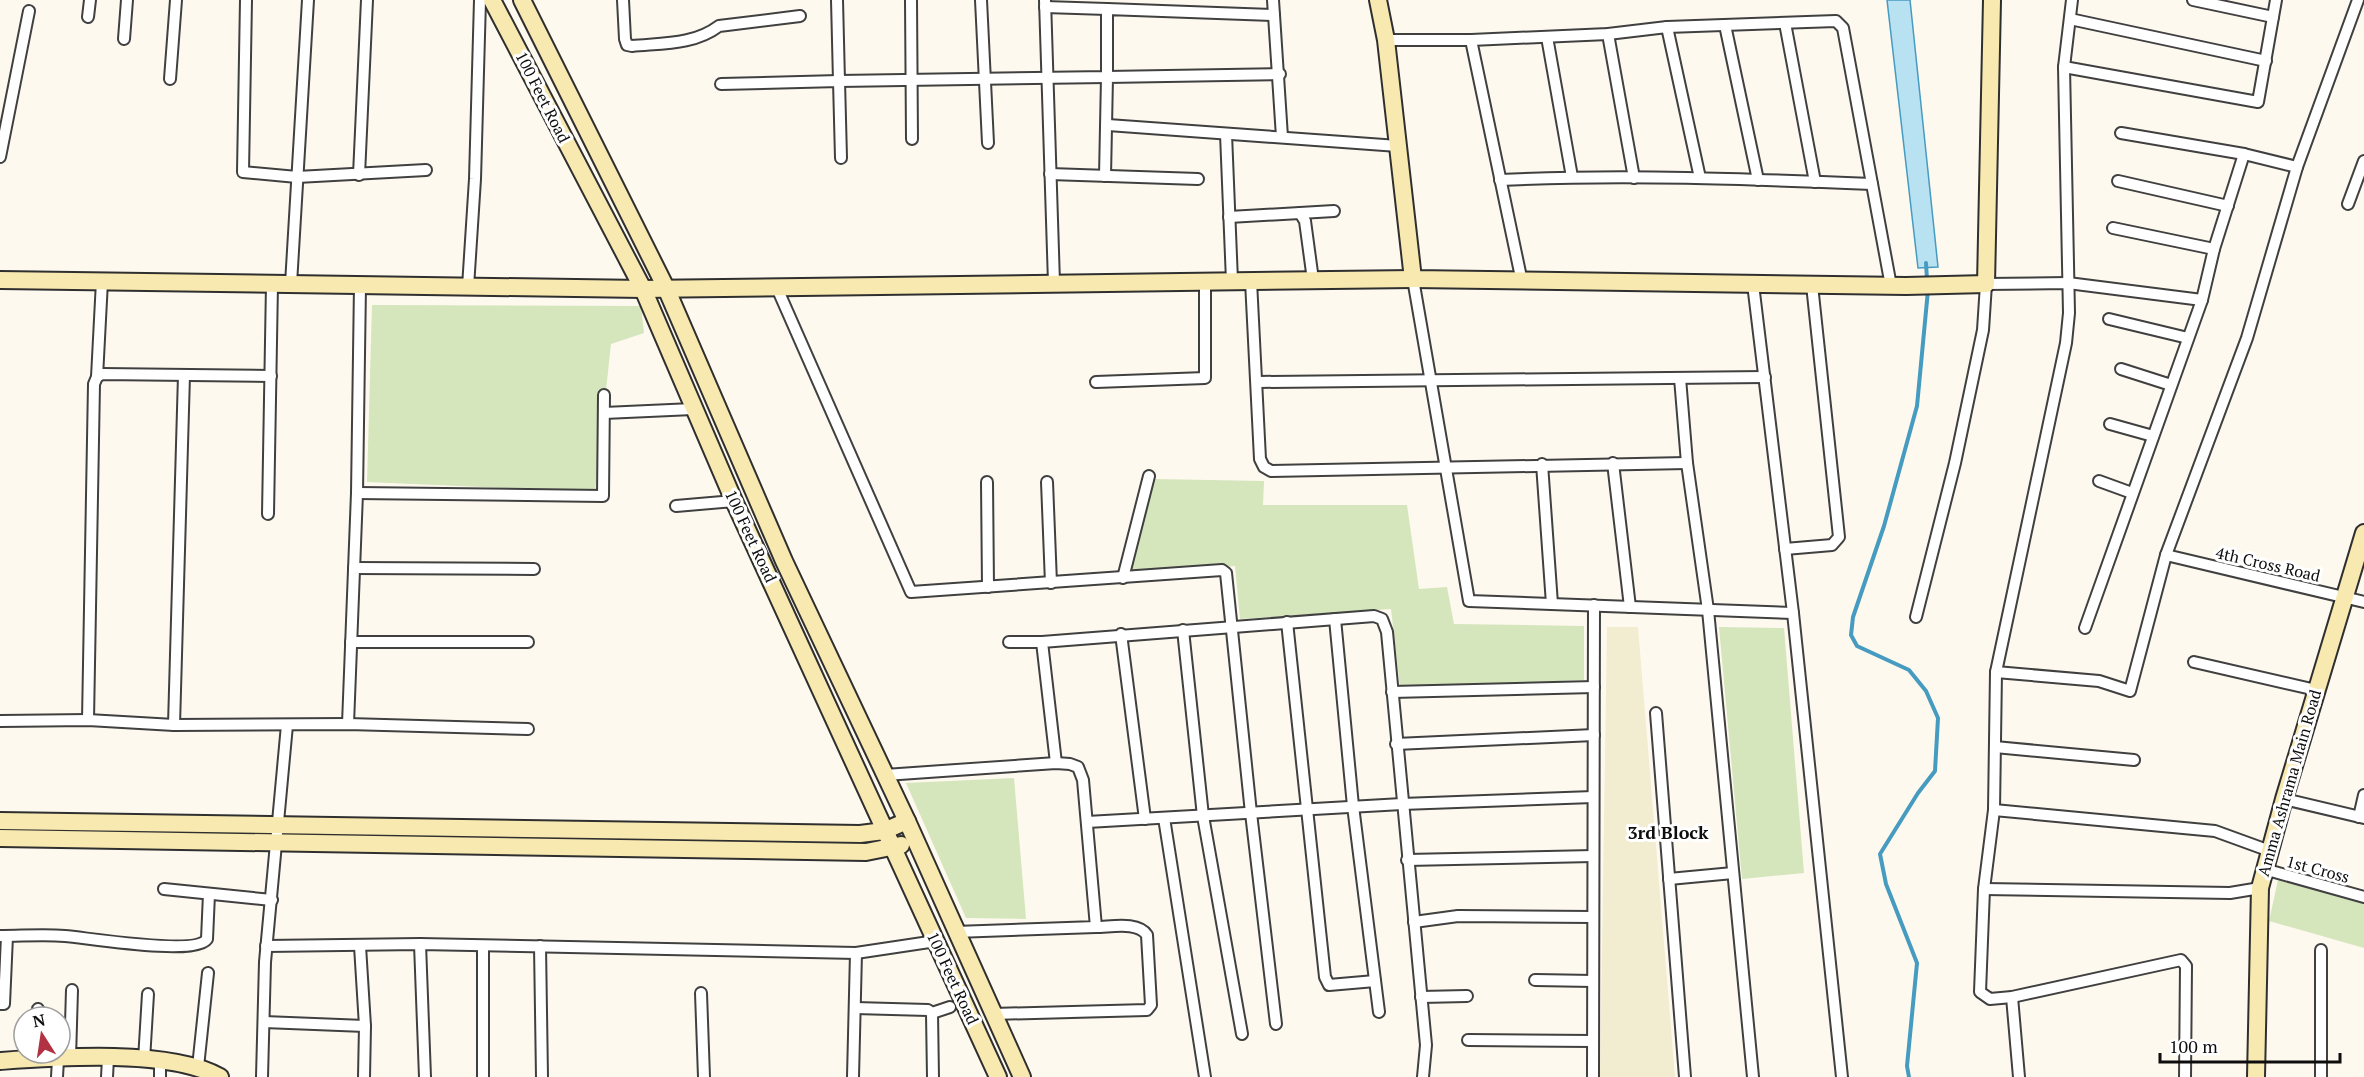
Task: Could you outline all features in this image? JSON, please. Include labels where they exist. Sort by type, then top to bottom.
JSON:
[{"type":"street","points":[[88,17],[90,0]]},
{"type":"street","points":[[124,39],[127,0]]},
{"type":"street","points":[[170,79],[177,0]]},
{"type":"street","points":[[246,0],[243,171],[297,177],[426,170]]},
{"type":"street","points":[[291,284],[308,0]]},
{"type":"street","points":[[359,175],[367,0]]},
{"type":"street","points":[[468,287],[475,179],[480,0]]},
{"type":"street","name":"100 Feet Road","points":[[492,0],[643,289],[734,501],[998,1077]]},
{"type":"street","name":"100 Feet Road","points":[[522,0],[666,288],[784,561],[907,821],[914,841],[1022,1077]]},
{"type":"street","points":[[623,0],[625,39],[627,45],[632,46],[687,41],[708,34],[719,26],[800,16]]},
{"type":"street","points":[[837,0],[841,158]]},
{"type":"street","points":[[911,0],[912,139]]},
{"type":"street","points":[[981,0],[988,143]]},
{"type":"street","points":[[1273,0],[1280,75],[1282,137]]},
{"type":"street","points":[[1378,0],[1386,40],[1413,279],[1469,601],[1793,613]]},
{"type":"street","points":[[1916,616],[1955,464],[1983,330],[1992,0]]},
{"type":"street","points":[[2072,0],[2064,67],[2070,313],[2066,343],[1996,672],[1994,810],[1983,889],[1980,992],[1990,999],[2012,998],[2170,960],[2181,960],[2186,966],[2185,1077]]},
{"type":"street","points":[[2193,0],[2273,17]]},
{"type":"street","points":[[2064,67],[2258,102],[2276,0]]},
{"type":"street","points":[[1996,672],[2099,681],[2130,691],[2166,555],[2247,338],[2297,167],[2358,0]]},
{"type":"street","points":[[1054,284],[1045,4],[1107,9],[1275,15]]},
{"type":"street","points":[[1106,176],[1107,9]]},
{"type":"street","points":[[0,157],[29,11]]},
{"type":"street","points":[[2070,19],[2266,61]]},
{"type":"street","points":[[1386,40],[1547,37],[1667,27],[1830,20],[1838,22],[1843,28],[1872,184],[1899,286]]},
{"type":"street","points":[[1785,23],[1815,182]]},
{"type":"street","points":[[1725,25],[1758,180]]},
{"type":"street","points":[[1667,27],[1700,178]]},
{"type":"street","points":[[1608,33],[1634,178]]},
{"type":"street","points":[[1547,37],[1572,177]]},
{"type":"street","points":[[1471,40],[1522,282]]},
{"type":"street","points":[[721,84],[1280,75]]},
{"type":"street","points":[[1108,125],[1398,146]]},
{"type":"street","points":[[2121,133],[2244,154],[2297,167]]},
{"type":"street","points":[[1226,134],[1232,281]]},
{"type":"street","points":[[2085,628],[2202,300],[2214,249],[2244,154]]},
{"type":"street","points":[[2348,204],[2364,161]]},
{"type":"street","points":[[1050,174],[1198,178]]},
{"type":"street","points":[[1500,180],[1572,177],[1700,178],[1872,184]]},
{"type":"street","points":[[2118,181],[2228,206]]},
{"type":"street","points":[[1229,217],[1334,211]]},
{"type":"street","points":[[1300,213],[1305,221],[1313,280]]},
{"type":"street","points":[[2113,228],[2214,249]]},
{"type":"street","points":[[0,280],[643,289],[1413,279],[1899,286],[2068,283],[2202,300]]},
{"type":"street","points":[[88,720],[94,384],[102,281]]},
{"type":"street","points":[[1251,281],[1258,382],[1260,459],[1264,467],[1271,471],[1687,463]]},
{"type":"street","points":[[1096,382],[1205,378],[1205,282]]},
{"type":"street","points":[[268,514],[272,284]]},
{"type":"street","points":[[1753,284],[1793,613],[1842,1077]]},
{"type":"street","points":[[348,724],[357,494],[360,285]]},
{"type":"street","points":[[1785,549],[1832,545],[1839,537],[1812,285]]},
{"type":"street","points":[[777,288],[911,592],[1223,571],[1228,576],[1251,813],[1276,1024]]},
{"type":"street","points":[[2109,319],[2188,338]]},
{"type":"street","points":[[2121,369],[2171,385]]},
{"type":"street","points":[[96,377],[102,374],[271,376]]},
{"type":"street","points":[[174,725],[184,375]]},
{"type":"street","points":[[1258,382],[1765,377]]},
{"type":"street","points":[[1680,378],[1687,463],[1708,610],[1753,1077]]},
{"type":"street","points":[[357,494],[603,496],[604,395]]},
{"type":"street","points":[[604,413],[693,409]]},
{"type":"street","points":[[2109,424],[2153,436]]},
{"type":"street","points":[[1613,463],[1630,607]]},
{"type":"street","points":[[1542,464],[1552,604]]},
{"type":"street","points":[[1124,578],[1149,476]]},
{"type":"street","points":[[2099,481],[2132,493]]},
{"type":"street","points":[[987,482],[988,588]]},
{"type":"street","points":[[1047,482],[1051,583]]},
{"type":"street","points":[[676,506],[734,501]]},
{"type":"street","name":"Amma Ashrama Main Road","points":[[2256,1077],[2260,888],[2343,597],[2364,532]]},
{"type":"street","name":"4th Cross Road","points":[[2166,555],[2364,602]]},
{"type":"street","points":[[354,568],[534,569]]},
{"type":"street","points":[[1593,1077],[1594,605]]},
{"type":"street","points":[[1009,642],[1042,642],[1374,616],[1384,622],[1426,1045],[1423,1077]]},
{"type":"street","points":[[1335,619],[1353,806],[1379,1012]]},
{"type":"street","points":[[1287,622],[1305,809],[1327,982],[1329,985],[1375,981]]},
{"type":"street","points":[[1183,630],[1203,816],[1242,1034]]},
{"type":"street","points":[[1122,634],[1145,819]]},
{"type":"street","points":[[351,642],[528,642]]},
{"type":"street","points":[[1042,642],[1056,763]]},
{"type":"street","points":[[2194,663],[2316,690]]},
{"type":"street","points":[[1392,692],[1594,687]]},
{"type":"street","points":[[1656,713],[1685,1077]]},
{"type":"street","points":[[0,721],[88,720],[174,725],[348,724],[528,729]]},
{"type":"street","points":[[262,1077],[266,946],[287,725]]},
{"type":"street","points":[[1396,744],[1594,735]]},
{"type":"street","points":[[1995,747],[2134,759]]},
{"type":"street","points":[[885,776],[1056,763],[1078,767],[1083,780],[1096,927]]},
{"type":"street","points":[[2284,799],[2361,818],[2364,795]]},
{"type":"street","points":[[1087,822],[1353,806],[1593,797]]},
{"type":"street","points":[[1994,810],[2215,831],[2270,851]]},
{"type":"street","points":[[1164,818],[1205,1077]]},
{"type":"street","points":[[0,821],[278,833],[866,852],[893,848],[914,841]]},
{"type":"street","points":[[0,838],[278,833],[860,834],[884,831],[907,821]]},
{"type":"street","points":[[1407,860],[1593,855]]},
{"type":"street","name":"1st Cross","points":[[2264,869],[2364,897]]},
{"type":"street","points":[[1669,879],[1733,873]]},
{"type":"street","points":[[1983,889],[2230,892],[2260,888]]},
{"type":"street","points":[[164,889],[272,900]]},
{"type":"street","points":[[0,1004],[4,1004],[3,936],[63,936],[157,946],[201,945],[207,939],[209,894]]},
{"type":"street","points":[[1414,922],[1458,916],[1593,917]]},
{"type":"street","points":[[955,932],[1135,927],[1143,930],[1147,935],[1151,1005],[1147,1010],[993,1014]]},
{"type":"street","points":[[266,946],[420,944],[856,952],[936,941]]},
{"type":"street","points":[[420,944],[425,1077]]},
{"type":"street","points":[[360,946],[365,1026],[364,1077]]},
{"type":"street","points":[[483,946],[483,1077]]},
{"type":"street","points":[[540,946],[542,1077]]},
{"type":"street","points":[[2321,950],[2321,1077]]},
{"type":"street","points":[[853,1077],[856,952]]},
{"type":"street","points":[[198,1067],[208,973]]},
{"type":"street","points":[[1535,980],[1593,981]]},
{"type":"street","points":[[70,1005],[72,990]]},
{"type":"street","points":[[701,993],[704,1077]]},
{"type":"street","points":[[148,994],[155,1066]]},
{"type":"street","points":[[1421,997],[1467,996]]},
{"type":"street","points":[[2012,998],[2019,1077]]},
{"type":"street","points":[[855,1008],[928,1010],[932,1013],[950,1007]]},
{"type":"street","points":[[932,1013],[933,1077]]},
{"type":"street","points":[[264,1022],[365,1026]]},
{"type":"street","points":[[1468,1040],[1593,1041]]},
{"type":"street","points":[[72,1058],[108,1058],[155,1066],[198,1067],[220,1077]]},
{"type":"street","points":[[107,1077],[108,1058]]},
{"type":"shaded area","points":[[1607,627],[1638,627],[1675,1077],[1600,1077]]},
{"type":"green space","points":[[372,305],[641,306],[644,333],[611,344],[595,492],[367,482]]},
{"type":"green space","points":[[1154,479],[1264,481],[1263,505],[1407,505],[1419,589],[1447,587],[1454,624],[1584,626],[1584,680],[1400,688],[1391,609],[1240,619],[1235,566],[1130,574]]},
{"type":"green space","points":[[1719,627],[1784,628],[1804,873],[1742,879]]},
{"type":"green space","points":[[1014,778],[1026,919],[966,918],[906,783]]},
{"type":"green space","points":[[2278,880],[2364,904],[2364,948],[2269,921]]},
{"type":"water","points":[[1887,0],[1910,0],[1938,267],[1918,268]]},
{"type":"waterway","points":[[1926,263],[1927,280]]},
{"type":"waterway","points":[[1909,1077],[1907,1066],[1917,963],[1886,884],[1880,854],[1918,793],[1935,771],[1938,718],[1926,691],[1909,670],[1857,646],[1851,635],[1853,617],[1884,526],[1917,406],[1928,290]]},
{"type":"district","name":"3rd Block","points":[[1668,832]]}]
